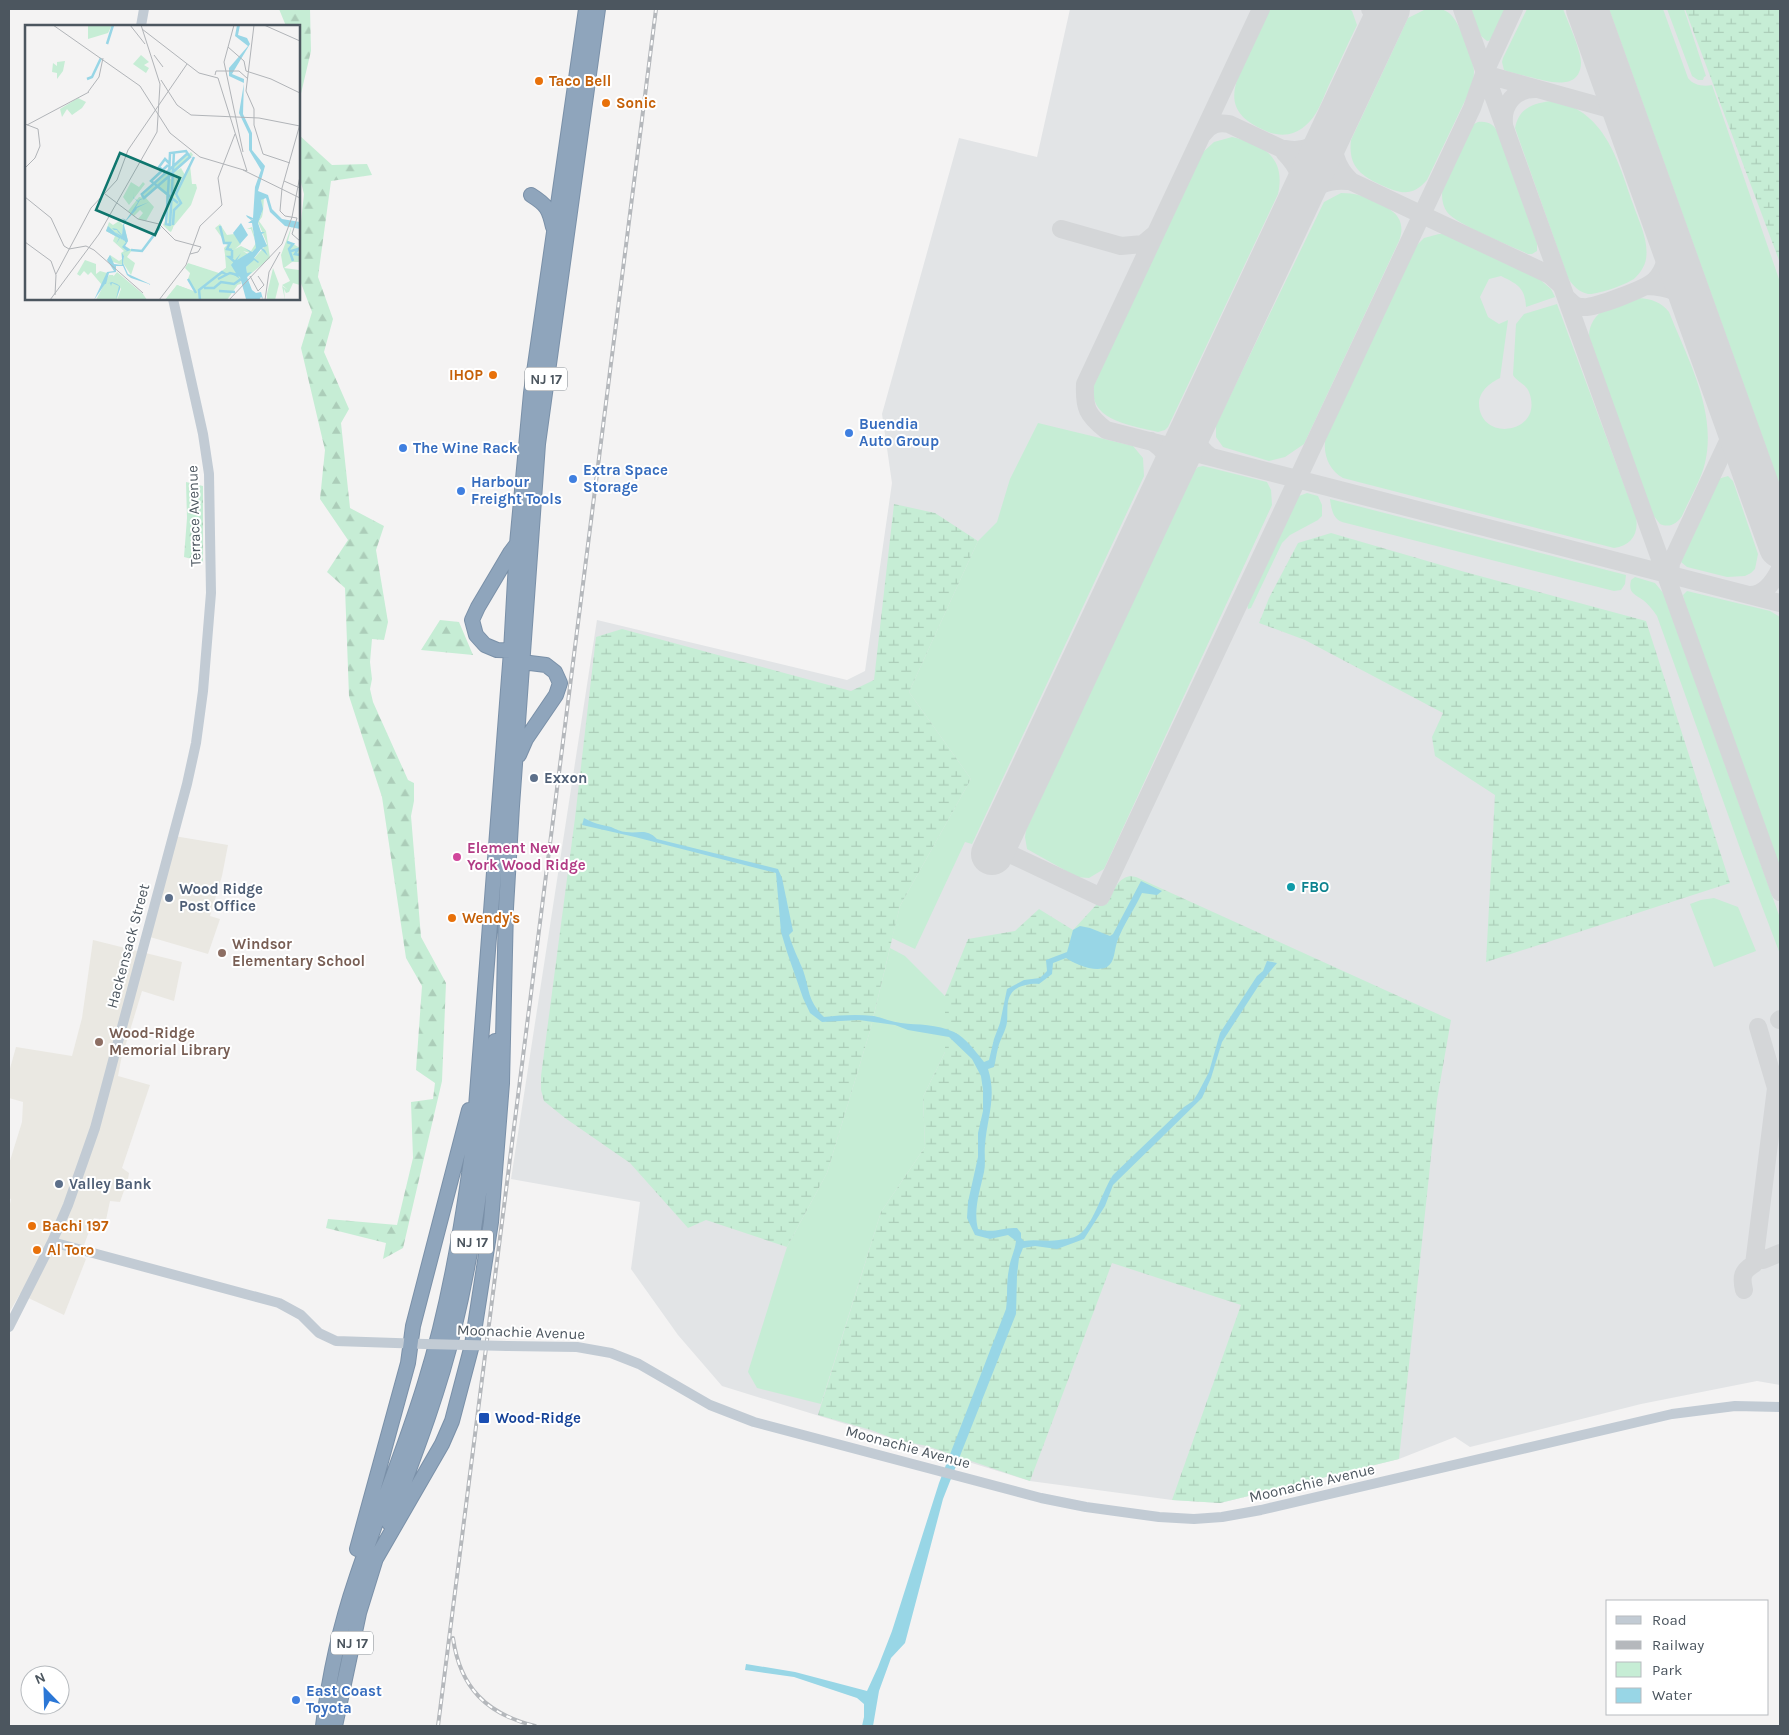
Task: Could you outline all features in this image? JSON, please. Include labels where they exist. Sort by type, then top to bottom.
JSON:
[{"type":"highway","name":"NJ 17","points":[[335,1726],[359,1613],[374,1562],[418,1448],[439,1384],[463,1289],[475,1222],[487,1136],[516,762],[517,544],[531,393],[586,9]]},
{"type":"highway","name":"NJ 17","points":[[323,1726],[337,1650],[355,1581],[410,1430],[440,1328],[465,1203],[473,1146],[489,950],[538,444],[594,40],[600,9]]},
{"type":"highway","points":[[554,239],[548,209],[544,203],[531,195],[540,194],[551,188],[564,162]]},
{"type":"highway","points":[[516,762],[526,739],[556,695],[560,683],[555,672],[546,665],[492,649],[480,641],[476,635],[472,620],[478,606],[517,544]]},
{"type":"highway","points":[[374,1562],[447,1434],[459,1397],[472,1345],[491,1222],[499,1134],[504,1034],[506,908]]},
{"type":"highway","points":[[337,1650],[349,1583],[408,1363],[418,1344],[413,1326],[468,1112],[476,1097]]},
{"type":"main road","points":[[141,25],[144,9]]},
{"type":"main road","name":"Terrace Avenue","points":[[173,300],[210,474],[211,593],[203,691],[197,735]]},
{"type":"main road","name":"Hackensack Street","points":[[9,1327],[52,1242],[78,1181],[95,1128],[187,784],[197,735]]},
{"type":"main road","name":"Moonachie Avenue","points":[[52,1242],[278,1303],[294,1310],[319,1333],[336,1341],[577,1347],[611,1353],[639,1364],[710,1404],[746,1420],[1041,1498],[1125,1513],[1174,1518],[1222,1517],[1261,1510],[1672,1414],[1735,1406],[1780,1408]]},
{"type":"shaded area","points":[[1070,9],[1780,9],[1780,1385],[1757,1381],[1641,1404],[1470,1447],[1455,1437],[1399,1459],[1220,1503],[1172,1500],[1030,1481],[722,1386],[678,1335],[631,1269],[640,1202],[511,1179],[597,620],[847,680],[865,671],[892,483],[882,414],[959,138],[1037,157]]},
{"type":"shaded area","points":[[174,836],[228,845],[222,876],[210,916],[220,919],[208,954],[150,937]]},
{"type":"shaded area","points":[[93,940],[182,962],[174,1001],[142,991],[118,1076],[150,1085],[122,1168],[129,1173],[128,1179],[120,1202],[110,1201],[106,1220],[94,1218],[80,1256],[86,1259],[64,1315],[20,1294],[10,1311],[9,1209],[11,1199],[9,1198],[9,1164],[22,1122],[23,1102],[9,1098],[9,1072],[16,1047],[72,1056],[82,1018]]},
{"type":"green space","points":[[279,9],[310,9],[311,51],[300,98],[300,25],[286,25]]},
{"type":"green space","points":[[1270,9],[1349,9],[1352,11],[1357,25],[1316,113],[1301,129],[1291,134],[1271,133],[1253,124],[1243,117],[1237,109],[1235,101],[1234,92],[1241,70],[1265,16]]},
{"type":"green space","points":[[1426,9],[1444,10],[1457,23],[1473,65],[1472,86],[1427,180],[1416,189],[1400,192],[1381,185],[1361,173],[1351,157],[1351,140],[1408,18]]},
{"type":"green space","points":[[1470,9],[1507,9],[1492,40],[1487,41],[1481,36]]},
{"type":"green space","points":[[1527,9],[1563,9],[1581,59],[1579,73],[1574,78],[1561,82],[1544,81],[1504,70],[1503,58]]},
{"type":"green space","points":[[1609,9],[1663,9],[1688,78],[1699,85],[1712,85],[1780,282],[1780,486]]},
{"type":"green space","points":[[1667,9],[1684,9],[1706,76],[1703,80],[1698,80],[1692,76]]},
{"type":"green space","points":[[1685,9],[1780,9],[1780,263]]},
{"type":"green space","points":[[1550,101],[1568,105],[1584,114],[1596,125],[1614,154],[1643,231],[1647,252],[1642,269],[1635,278],[1605,291],[1592,294],[1582,292],[1568,278],[1515,128],[1523,111],[1532,106]]},
{"type":"green space","points":[[1478,122],[1490,124],[1495,127],[1498,133],[1537,243],[1537,251],[1532,254],[1498,241],[1461,223],[1447,212],[1444,206],[1443,186],[1469,128]]},
{"type":"green space","points":[[300,136],[332,165],[367,164],[372,175],[331,181],[318,277],[333,319],[324,352],[349,409],[341,423],[350,508],[384,526],[376,550],[388,622],[384,640],[372,639],[370,662],[372,679],[370,689],[373,702],[408,780],[414,783],[414,801],[411,816],[421,937],[446,983],[442,1081],[403,1248],[383,1259],[386,1243],[326,1228],[328,1219],[397,1225],[413,1158],[411,1102],[433,1099],[435,1083],[416,1070],[422,986],[406,958],[382,797],[349,696],[345,588],[327,572],[348,540],[320,499],[325,450],[301,348],[312,312],[300,281],[300,231],[304,194],[300,179]]},
{"type":"green space","points":[[1232,137],[1254,144],[1270,155],[1279,171],[1278,194],[1168,427],[1158,432],[1114,420],[1098,407],[1094,397],[1093,385],[1201,154],[1214,142]]},
{"type":"green space","points":[[1341,193],[1363,197],[1393,212],[1400,221],[1401,233],[1399,241],[1304,444],[1285,457],[1269,461],[1223,447],[1216,437],[1216,425],[1324,202]]},
{"type":"green space","points":[[1446,234],[1537,277],[1551,289],[1555,297],[1526,307],[1524,295],[1516,284],[1501,276],[1489,279],[1480,297],[1488,317],[1499,324],[1508,320],[1500,378],[1483,391],[1479,399],[1482,416],[1489,424],[1499,428],[1510,428],[1520,425],[1528,417],[1531,406],[1529,392],[1513,375],[1516,324],[1524,314],[1557,304],[1636,517],[1635,534],[1625,545],[1614,548],[1343,478],[1333,470],[1327,460],[1326,436],[1413,249],[1424,238]]},
{"type":"green space","points":[[1639,298],[1656,302],[1669,312],[1699,386],[1707,424],[1708,444],[1701,476],[1682,516],[1678,521],[1670,525],[1660,524],[1653,515],[1589,339],[1593,321],[1598,315],[1621,302]]},
{"type":"green space","points":[[1038,423],[1133,446],[1143,458],[1144,476],[972,844],[965,842],[915,949],[892,938],[900,906],[971,779],[909,692],[978,541],[997,522],[1010,479]]},
{"type":"green space","points":[[1203,466],[1267,482],[1271,490],[1272,505],[1104,869],[1089,878],[1077,877],[1027,849],[1026,830],[1193,472],[1198,467]]},
{"type":"green space","points":[[1728,476],[1733,481],[1758,554],[1755,569],[1745,576],[1727,577],[1687,567],[1681,562],[1718,479]]},
{"type":"green space","points":[[186,482],[203,486],[203,562],[184,557],[187,518]]},
{"type":"green space","points":[[1307,493],[1318,496],[1322,505],[1322,516],[1290,535],[1282,543],[1251,608],[1248,609],[1247,602],[1295,499]]},
{"type":"green space","points":[[1330,499],[1626,575],[1625,584],[1621,590],[1614,591],[1342,522],[1335,516]]},
{"type":"green space","points":[[894,504],[935,513],[978,541],[909,692],[971,779],[900,906],[870,1031],[827,1173],[787,1247],[706,1220],[688,1228],[630,1163],[565,1118],[544,1101],[541,1090],[541,1076],[575,818],[596,637],[622,629],[851,691],[874,680]]},
{"type":"green space","points":[[1331,533],[1465,572],[1646,621],[1730,883],[1486,962],[1495,795],[1435,756],[1432,737],[1443,713],[1305,640],[1259,623],[1269,598],[1298,543]]},
{"type":"green space","points":[[1635,577],[1655,583],[1664,594],[1780,918],[1780,954],[1657,616],[1647,603],[1634,594],[1630,588],[1631,580]]},
{"type":"green space","points":[[1687,591],[1770,611],[1780,617],[1780,871],[1685,604],[1683,595]]},
{"type":"green space","points":[[440,620],[459,622],[473,655],[421,650]]},
{"type":"green space","points":[[1130,876],[1136,877],[1451,1020],[1437,1100],[1399,1459],[1220,1503],[1172,1500],[1241,1305],[1112,1263],[1030,1481],[927,1446],[897,1440],[871,1430],[818,1415],[881,1212],[925,1147],[923,1097],[945,1052],[945,996],[968,939],[1015,931],[1039,909],[1073,930],[1097,904],[1107,904],[1118,883]]},
{"type":"green space","points":[[1714,898],[1738,907],[1756,951],[1714,967],[1690,904]]},
{"type":"green space","points":[[890,948],[905,956],[945,996],[945,1052],[923,1097],[925,1147],[881,1212],[821,1404],[757,1388],[748,1372],[787,1247],[827,1173],[870,1031]]},
{"type":"water","points":[[584,818],[622,832],[646,832],[657,839],[778,869],[782,878],[793,931],[789,935],[803,970],[812,1000],[824,1017],[868,1015],[898,1022],[941,1028],[954,1032],[963,1038],[984,1062],[989,1060],[1000,1023],[1007,989],[1024,980],[1040,978],[1047,971],[1046,960],[1067,952],[1073,930],[1080,926],[1110,936],[1113,934],[1141,881],[1162,891],[1157,895],[1142,893],[1122,930],[1110,965],[1097,969],[1080,965],[1066,958],[1053,963],[1052,974],[1039,984],[1020,987],[1013,991],[1009,997],[1007,1022],[994,1067],[988,1069],[991,1079],[992,1098],[985,1145],[985,1169],[976,1215],[978,1229],[994,1231],[1017,1228],[1024,1241],[1068,1239],[1079,1235],[1086,1228],[1113,1175],[1184,1107],[1193,1101],[1209,1072],[1220,1033],[1257,976],[1263,971],[1267,961],[1277,963],[1259,985],[1222,1042],[1211,1078],[1202,1098],[1113,1185],[1105,1206],[1084,1239],[1057,1249],[1035,1246],[1023,1248],[1019,1258],[1017,1275],[1016,1314],[943,1499],[905,1643],[891,1658],[879,1691],[873,1726],[862,1726],[864,1704],[857,1698],[794,1677],[745,1670],[746,1664],[795,1672],[867,1691],[878,1667],[892,1631],[939,1483],[1006,1309],[1008,1274],[1016,1241],[1008,1235],[990,1239],[975,1235],[967,1218],[968,1202],[978,1157],[978,1133],[983,1111],[981,1076],[972,1059],[949,1037],[908,1030],[895,1025],[859,1020],[822,1022],[810,1013],[803,998],[781,932],[776,873],[582,825]]},
{"type":"taxiway","points":[[1261,9],[1085,384],[1086,405],[1095,420],[1106,430],[1780,603]]},
{"type":"taxiway","points":[[1370,9],[1377,20],[1377,33]]},
{"type":"taxiway","points":[[1462,9],[1780,892]]},
{"type":"taxiway","points":[[995,847],[1101,897],[1472,108],[1484,74],[1514,9]]},
{"type":"taxiway","points":[[1484,74],[1610,109],[1624,122],[1631,133]]},
{"type":"taxiway","points":[[1504,124],[1505,110],[1511,99],[1521,92],[1535,89]]},
{"type":"taxiway","points":[[1203,134],[1214,124],[1229,124],[1550,275],[1562,286]]},
{"type":"taxiway","points":[[1332,131],[1333,145],[1338,163],[1350,180]]},
{"type":"taxiway","points":[[1286,149],[1299,150],[1311,146],[1322,140],[1332,131]]},
{"type":"taxiway","points":[[1284,152],[1299,174],[1301,186],[1299,200]]},
{"type":"taxiway","points":[[1299,200],[1327,182],[1348,181]]},
{"type":"taxiway","points":[[1061,229],[1121,246],[1143,244],[1155,234]]},
{"type":"taxiway","points":[[1567,298],[1580,307],[1589,307],[1620,297],[1650,284],[1662,271],[1669,237]]},
{"type":"taxiway","points":[[1647,286],[1662,287],[1674,291],[1695,309]]},
{"type":"taxiway","points":[[1196,420],[1197,440],[1202,449],[1210,456]]},
{"type":"taxiway","points":[[1669,581],[1671,563],[1736,424]]},
{"type":"taxiway","points":[[1151,441],[1166,456],[1169,465],[1169,476]]},
{"type":"taxiway","points":[[1780,545],[1780,550]]},
{"type":"taxiway","points":[[1750,595],[1765,590],[1780,569]]},
{"type":"taxiway","points":[[1744,1290],[1743,1275],[1754,1264],[1776,1088],[1758,1027]]},
{"type":"taxiway","points":[[1763,1260],[1780,1253]]},
{"type":"runway","points":[[992,854],[1389,9]]},
{"type":"runway","points":[[1587,9],[1780,547]]},
{"type":"railway","points":[[438,1726],[656,9]]},
{"type":"railway","points":[[453,1638],[462,1671],[469,1685],[479,1696],[503,1714],[535,1726]]},
{"type":"place","name":"Taco Bell","points":[[539,81]]},
{"type":"place","name":"Sonic","points":[[606,103]]},
{"type":"place","name":"IHOP","points":[[493,375]]},
{"type":"place","name":"Buendia Auto Group","points":[[849,433]]},
{"type":"place","name":"The Wine Rack","points":[[403,448]]},
{"type":"place","name":"Extra Space Storage","points":[[573,479]]},
{"type":"place","name":"Harbour Freight Tools","points":[[461,491]]},
{"type":"place","name":"Exxon","points":[[534,778]]},
{"type":"place","name":"Element New York Wood Ridge","points":[[457,857]]},
{"type":"place","name":"FBO","points":[[1291,887]]},
{"type":"place","name":"Wood Ridge Post Office","points":[[169,898]]},
{"type":"place","name":"Wendy's","points":[[452,918]]},
{"type":"place","name":"Windsor Elementary School","points":[[222,953]]},
{"type":"place","name":"Wood-Ridge Memorial Library","points":[[99,1042]]},
{"type":"place","name":"Valley Bank","points":[[59,1184]]},
{"type":"place","name":"Bachi 197","points":[[32,1226]]},
{"type":"place","name":"Al Toro","points":[[37,1250]]},
{"type":"place","name":"Wood-Ridge","points":[[484,1418]]},
{"type":"place","name":"East Coast Toyota","points":[[296,1700]]}]
